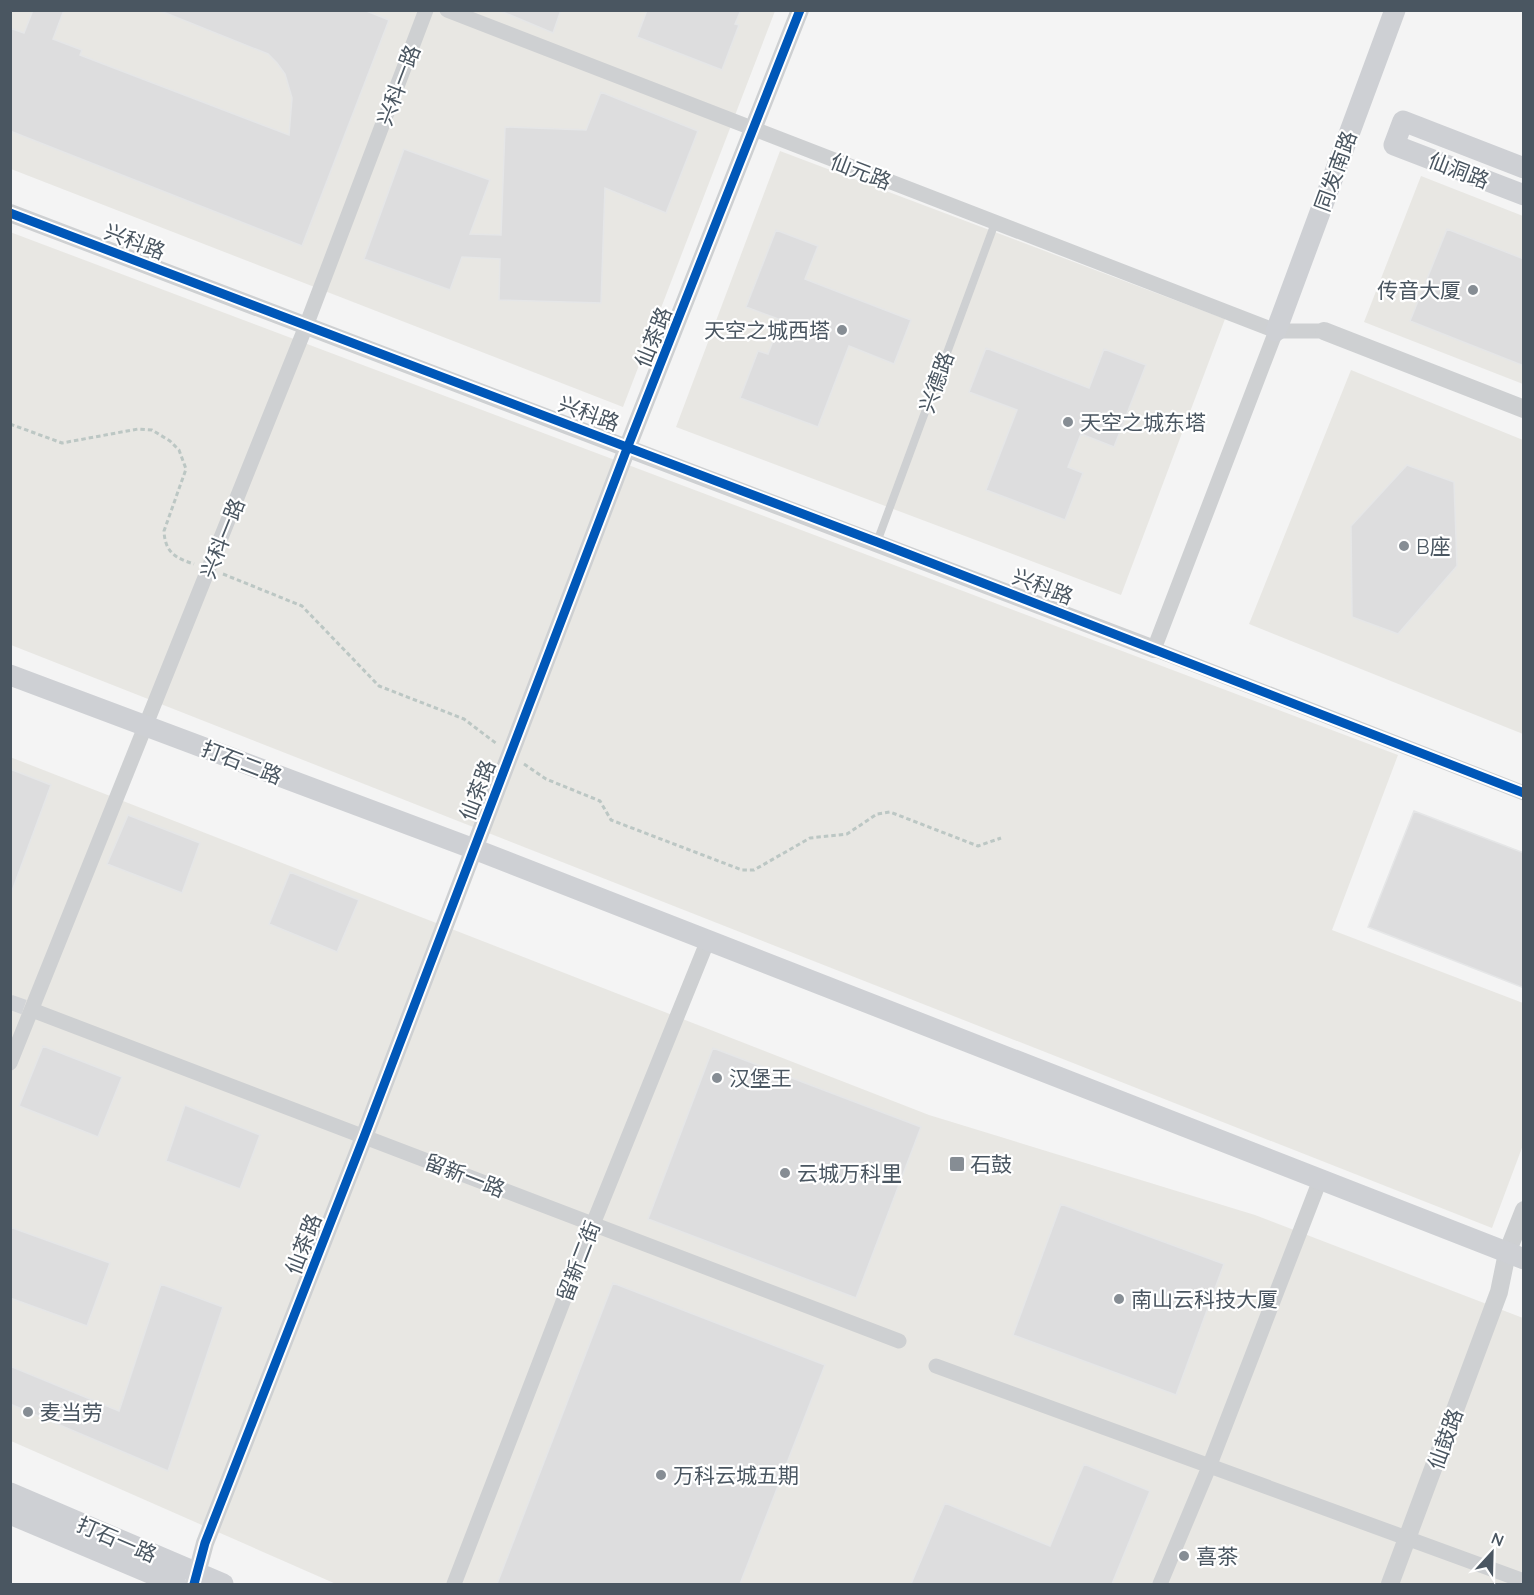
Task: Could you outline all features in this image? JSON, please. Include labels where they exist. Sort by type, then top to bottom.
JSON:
[{"type":"main road","name":"同发南路","points":[[1276,331],[1395,10]]},
{"type":"main road","name":"仙洞路","points":[[1524,168],[1403,121],[1394,144],[1524,195]]},
{"type":"main road","name":"打石二路","points":[[10,675],[474,849],[1515,1256]]},
{"type":"main road","name":"打石一路","points":[[10,1494],[196,1579],[223,1584]]},
{"type":"main road","name":"打石一路","points":[[10,1514],[176,1584]]},
{"type":"street","name":"兴科一路","points":[[10,1063],[306,326],[426,10]]},
{"type":"street","name":"仙元路","points":[[447,10],[1276,331]]},
{"type":"street","name":"仙茶路","points":[[196,1579],[205,1543],[364,1137],[628,446],[755,130],[800,10]]},
{"type":"street","name":"兴科路","points":[[10,213],[628,446],[1154,649]]},
{"type":"street","points":[[1524,409],[1324,331],[1276,331],[1154,649],[1524,793]]},
{"type":"street","name":"留新二街","points":[[454,1584],[593,1224],[708,940]]},
{"type":"street","name":"留新一路","points":[[32,1010],[899,1341]]},
{"type":"street","points":[[1160,1584],[1209,1467],[1320,1180]]},
{"type":"street","name":"仙鼓路","points":[[1389,1584],[1408,1539],[1499,1292],[1515,1256],[1524,1210]]},
{"type":"street","points":[[936,1366],[1524,1581]]},
{"type":"lane","name":"兴德路","points":[[877,542],[995,223]]},
{"type":"path","points":[[10,424],[62,443],[138,429],[152,430],[170,441],[179,450],[186,469],[164,531],[167,550],[175,557],[202,567]]},
{"type":"path","points":[[220,574],[302,606],[379,686],[464,719],[500,746]]},
{"type":"path","points":[[518,759],[546,779],[600,801],[611,820],[742,870],[766,865],[810,838],[847,834],[877,814],[896,814],[978,846],[1001,838]]},
{"type":"shaded area","points":[[10,11],[775,11],[623,407],[11,169]]},
{"type":"shaded area","points":[[780,151],[1225,319],[1121,595],[676,427]]},
{"type":"shaded area","points":[[1421,176],[1523,216],[1523,384],[1364,322]]},
{"type":"shaded area","points":[[10,232],[1398,755],[1332,930],[1523,1003],[1523,1145],[1492,1228],[11,645]]},
{"type":"shaded area","points":[[1351,370],[1523,440],[1523,734],[1249,624]]},
{"type":"shaded area","points":[[10,757],[929,1115],[1255,1215],[1523,1318],[1523,1584],[336,1584],[11,1441]]},
{"type":"building","points":[[33,10],[64,10],[53,39],[82,50],[80,55],[289,135],[292,98],[285,74],[268,54],[158,10],[364,10],[389,20],[302,246],[10,131],[10,28],[24,33]]},
{"type":"building","points":[[498,10],[561,10],[553,33]]},
{"type":"building","points":[[647,10],[741,10],[735,24],[739,25],[722,70],[637,37]]},
{"type":"building","points":[[601,92],[698,131],[666,213],[605,188],[601,303],[499,300],[500,259],[462,257],[450,290],[364,259],[404,149],[490,180],[470,234],[501,235],[505,127],[586,130]]},
{"type":"building","name":"传音大厦","points":[[1447,229],[1524,259],[1524,366],[1410,321]]},
{"type":"building","name":"天空之城西塔","points":[[776,230],[818,246],[805,279],[911,320],[894,364],[849,346],[818,427],[740,398],[758,351],[768,354],[781,320],[746,307]]},
{"type":"building","name":"天空之城东塔","points":[[986,348],[1089,388],[1104,349],[1146,365],[1114,447],[1081,434],[1068,467],[1083,473],[1065,520],[986,490],[1017,410],[969,392]]},
{"type":"building","name":"B座","points":[[1407,465],[1454,482],[1457,566],[1398,634],[1352,617],[1351,526]]},
{"type":"building","points":[[10,769],[51,785],[12,891],[10,890]]},
{"type":"building","points":[[1414,811],[1524,853],[1524,988],[1368,927]]},
{"type":"building","points":[[128,815],[200,843],[182,893],[107,864]]},
{"type":"building","points":[[290,872],[359,900],[337,952],[269,924]]},
{"type":"building","points":[[43,1046],[122,1077],[98,1137],[19,1106]]},
{"type":"building","name":"云城万科里","points":[[713,1048],[921,1127],[856,1298],[648,1219]]},
{"type":"building","points":[[185,1105],[260,1135],[240,1189],[166,1161]]},
{"type":"building","name":"南山云科技大厦","points":[[1061,1204],[1224,1264],[1176,1395],[1013,1335]]},
{"type":"building","points":[[10,1227],[110,1263],[87,1326],[10,1298]]},
{"type":"building","name":"万科云城五期","points":[[613,1283],[825,1365],[740,1584],[497,1584]]},
{"type":"building","points":[[161,1284],[223,1307],[168,1471],[10,1404],[10,1366],[119,1411]]},
{"type":"building","points":[[1084,1464],[1150,1491],[1112,1584],[911,1584],[945,1503],[1050,1546]]},
{"type":"tunnel","points":[[10,1002],[32,1010]]},
{"type":"cycle path","points":[[194,1584],[205,1543],[364,1137],[628,446],[800,10]]},
{"type":"cycle path","points":[[10,213],[877,542],[1524,793]]},
{"type":"place","name":"传音大厦","points":[[1473,290]]},
{"type":"place","name":"天空之城西塔","points":[[842,330]]},
{"type":"place","name":"天空之城东塔","points":[[1068,422]]},
{"type":"place","name":"B座","points":[[1404,546]]},
{"type":"place","name":"汉堡王","points":[[717,1078]]},
{"type":"place","name":"石鼓","points":[[957,1164]]},
{"type":"place","name":"云城万科里","points":[[785,1173]]},
{"type":"place","name":"南山云科技大厦","points":[[1119,1299]]},
{"type":"place","name":"麦当劳","points":[[28,1412]]},
{"type":"place","name":"万科云城五期","points":[[661,1475]]},
{"type":"place","name":"喜茶","points":[[1184,1556]]}]
